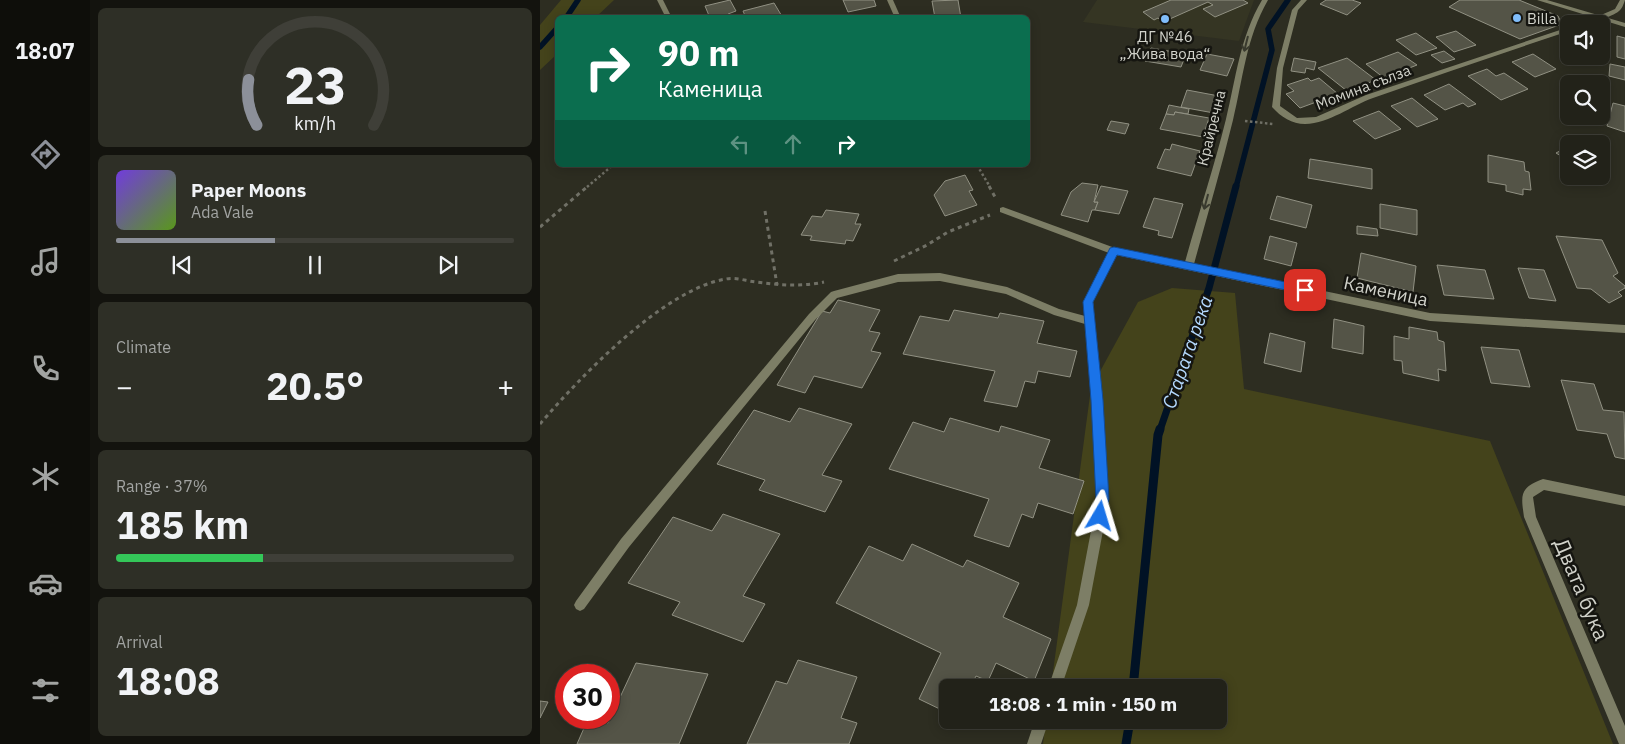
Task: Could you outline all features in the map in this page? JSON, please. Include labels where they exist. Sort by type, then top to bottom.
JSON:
[{"type":"street","points":[[660,0],[668,15]]},
{"type":"street","points":[[890,0],[897,15]]},
{"type":"street","name":"Крайречна","points":[[1189,265],[1229,119],[1246,42],[1254,19],[1265,0]]},
{"type":"street","name":"Момина сълза","points":[[1304,0],[1295,10],[1280,68],[1276,107],[1284,116],[1294,121],[1308,122],[1324,118],[1361,100],[1560,31]]},
{"type":"street","points":[[1540,0],[1588,15]]},
{"type":"street","points":[[1606,15],[1618,10],[1623,0]]},
{"type":"street","points":[[1610,21],[1625,25]]},
{"type":"street","name":"Каменица","points":[[1003,210],[1114,251],[1189,265],[1430,317],[1625,329]]},
{"type":"street","points":[[1057,679],[1083,605],[1103,499],[1097,400],[1088,302],[1114,251]]},
{"type":"street","points":[[580,605],[625,543],[812,317],[834,295],[898,278],[940,277],[1007,290],[1057,312],[1089,321]]},
{"type":"street","name":"Двата бука","points":[[1625,501],[1543,484],[1528,495],[1530,517],[1625,742]]},
{"type":"street","points":[[1034,744],[1039,729]]},
{"type":"path","points":[[1246,122],[1267,125]]},
{"type":"path","points":[[540,227],[610,167]]},
{"type":"path","points":[[891,262],[927,245],[948,232],[1003,210],[977,167]]},
{"type":"path","points":[[765,211],[777,285]]},
{"type":"path","points":[[540,424],[562,396],[637,328],[683,294],[702,284],[727,278],[777,285],[807,286],[826,281]]},
{"type":"shaded area","points":[[561,0],[614,0],[598,15],[555,15],[555,56],[540,70],[540,25]]},
{"type":"shaded area","name":"ДГ №46 „Жива вода“","points":[[1097,0],[1254,0],[1239,41],[1083,22]]},
{"type":"shaded area","points":[[1172,288],[1235,293],[1244,389],[1490,441],[1613,744],[1043,744],[1045,729],[1227,729],[1227,679],[1052,679],[1091,388],[1138,302]]},
{"type":"building","points":[[730,0],[736,11],[728,15],[709,15],[705,6]]},
{"type":"building","points":[[843,0],[874,0],[876,6],[848,12]]},
{"type":"building","points":[[958,0],[960,15],[934,15],[932,1]]},
{"type":"building","points":[[1171,0],[1243,0],[1248,3],[1215,17],[1203,9],[1213,5],[1208,2],[1163,22],[1158,18],[1154,20],[1143,12]]},
{"type":"building","points":[[1326,0],[1352,0],[1361,3],[1347,15],[1320,4]]},
{"type":"building","name":"Billa","points":[[1460,0],[1519,0],[1558,16],[1560,25],[1520,39],[1449,7]]},
{"type":"building","points":[[774,3],[781,15],[745,15],[743,11]]},
{"type":"building","points":[[1456,31],[1476,45],[1454,52],[1436,37]]},
{"type":"building","points":[[1416,33],[1437,48],[1416,55],[1396,40]]},
{"type":"building","points":[[1617,36],[1625,38],[1625,59],[1617,57]]},
{"type":"building","points":[[1151,48],[1186,54],[1181,67],[1145,61]]},
{"type":"building","points":[[1444,51],[1455,59],[1442,63],[1431,55]]},
{"type":"building","points":[[1398,52],[1417,65],[1384,78],[1366,64]]},
{"type":"building","points":[[1207,54],[1234,59],[1227,76],[1200,70]]},
{"type":"building","points":[[1533,54],[1556,69],[1535,77],[1512,62]]},
{"type":"building","points":[[1294,58],[1316,62],[1314,70],[1306,68],[1305,73],[1291,71]]},
{"type":"building","points":[[1347,58],[1376,80],[1347,91],[1318,68]]},
{"type":"building","points":[[1610,64],[1625,67],[1625,80],[1609,75]]},
{"type":"building","points":[[1487,69],[1496,76],[1504,73],[1528,89],[1501,100],[1468,76]]},
{"type":"building","points":[[1308,78],[1311,81],[1319,78],[1338,94],[1300,108],[1286,94],[1294,91],[1287,85]]},
{"type":"building","points":[[1449,84],[1476,104],[1468,107],[1463,103],[1445,110],[1424,95]]},
{"type":"building","points":[[1187,90],[1219,96],[1214,113],[1181,107]]},
{"type":"building","points":[[1412,98],[1438,119],[1417,127],[1391,106]]},
{"type":"building","points":[[1613,103],[1625,106],[1625,132],[1607,126],[1610,125]]},
{"type":"building","points":[[1169,105],[1189,109],[1188,114],[1175,112],[1174,115],[1166,114]]},
{"type":"building","points":[[1379,111],[1401,129],[1375,139],[1353,121]]},
{"type":"building","points":[[1175,112],[1209,118],[1203,137],[1160,129],[1166,114],[1174,115]]},
{"type":"building","points":[[1111,121],[1129,124],[1125,134],[1107,130]]},
{"type":"building","points":[[1172,144],[1200,151],[1191,176],[1157,168],[1165,149],[1170,150]]},
{"type":"building","points":[[1488,155],[1524,162],[1525,171],[1529,172],[1531,190],[1523,189],[1523,195],[1506,191],[1506,185],[1488,182]]},
{"type":"building","points":[[1310,159],[1372,169],[1372,189],[1308,178]]},
{"type":"building","points":[[965,175],[973,190],[969,191],[977,205],[945,216],[934,195],[945,181]]},
{"type":"building","points":[[1082,183],[1098,185],[1094,202],[1098,202],[1095,210],[1092,210],[1088,222],[1061,215],[1071,192]]},
{"type":"building","points":[[1101,186],[1128,191],[1119,214],[1095,210],[1098,202],[1094,202]]},
{"type":"building","points":[[1277,196],[1312,205],[1306,228],[1270,219]]},
{"type":"building","points":[[1154,198],[1183,204],[1172,238],[1158,235],[1159,231],[1143,227]]},
{"type":"building","points":[[1380,204],[1417,210],[1417,235],[1380,228]]},
{"type":"building","points":[[826,210],[859,214],[855,224],[861,224],[853,241],[846,240],[845,244],[810,240],[812,236],[801,235],[812,216],[822,217]]},
{"type":"building","points":[[1357,226],[1377,229],[1378,236],[1357,234]]},
{"type":"building","points":[[1270,236],[1297,243],[1291,266],[1264,259]]},
{"type":"building","points":[[1556,236],[1602,240],[1618,273],[1613,276],[1625,286],[1625,288],[1618,292],[1622,296],[1609,303],[1591,289],[1577,288]]},
{"type":"building","points":[[1361,253],[1416,266],[1413,292],[1357,278]]},
{"type":"building","points":[[1437,265],[1485,270],[1494,299],[1444,295]]},
{"type":"building","points":[[1518,268],[1544,270],[1556,301],[1529,298]]},
{"type":"building","points":[[838,300],[880,310],[869,331],[880,333],[871,351],[881,353],[862,388],[814,376],[805,393],[777,385],[822,311],[830,313]]},
{"type":"building","points":[[954,310],[998,318],[1000,313],[1044,321],[1037,343],[1077,351],[1070,377],[1038,371],[1035,383],[1025,381],[1017,407],[984,401],[995,371],[903,354],[920,316],[949,321]]},
{"type":"building","points":[[1334,319],[1364,326],[1363,354],[1332,348]]},
{"type":"building","points":[[1409,327],[1437,332],[1438,340],[1444,342],[1446,371],[1438,369],[1439,381],[1403,373],[1402,361],[1394,360],[1394,336],[1409,339]]},
{"type":"building","points":[[1270,333],[1305,342],[1301,372],[1264,363]]},
{"type":"building","points":[[1481,347],[1519,350],[1530,387],[1491,383]]},
{"type":"building","points":[[1561,380],[1594,384],[1603,410],[1624,412],[1625,459],[1615,457],[1607,434],[1577,430]]},
{"type":"building","points":[[799,408],[852,424],[822,475],[842,481],[825,512],[759,490],[765,480],[717,464],[754,410],[790,422]]},
{"type":"building","points":[[950,418],[999,432],[1001,426],[1050,440],[1039,468],[1084,481],[1073,514],[1038,503],[1033,518],[1022,514],[1009,547],[974,536],[989,499],[889,469],[913,422],[944,432]]},
{"type":"building","points":[[723,514],[780,534],[743,596],[765,604],[743,642],[672,615],[680,602],[628,583],[673,517],[712,531]]},
{"type":"building","points":[[912,544],[963,567],[967,560],[1019,583],[1003,617],[1051,639],[1035,679],[1030,679],[996,663],[989,679],[976,676],[974,679],[939,679],[939,709],[919,699],[941,653],[836,603],[869,546],[903,561]]},
{"type":"building","points":[[798,660],[857,677],[841,718],[857,723],[849,744],[747,744],[776,681],[787,684]]},
{"type":"building","points":[[636,663],[708,674],[679,744],[577,744],[584,729],[620,729],[620,697]]},
{"type":"building","points":[[540,701],[548,702],[540,718]]},
{"type":"waterway","points":[[568,15],[578,0]]},
{"type":"waterway","name":"Старата река","points":[[1236,187],[1272,50],[1268,29],[1288,0]]},
{"type":"waterway","points":[[540,47],[555,30]]},
{"type":"waterway","name":"Старата река","points":[[1160,430],[1209,288],[1236,186]]},
{"type":"waterway","name":"Старата река","points":[[1134,679],[1160,429]]},
{"type":"waterway","name":"Старата река","points":[[1126,744],[1128,729]]},
{"type":"place","name":"Billa","points":[[1517,18]]},
{"type":"place","name":"ДГ №46 „Жива вода“","points":[[1165,19]]},
{"type":"route","points":[[1100,516],[1103,499],[1097,400],[1088,302],[1114,251],[1305,290]]}]
